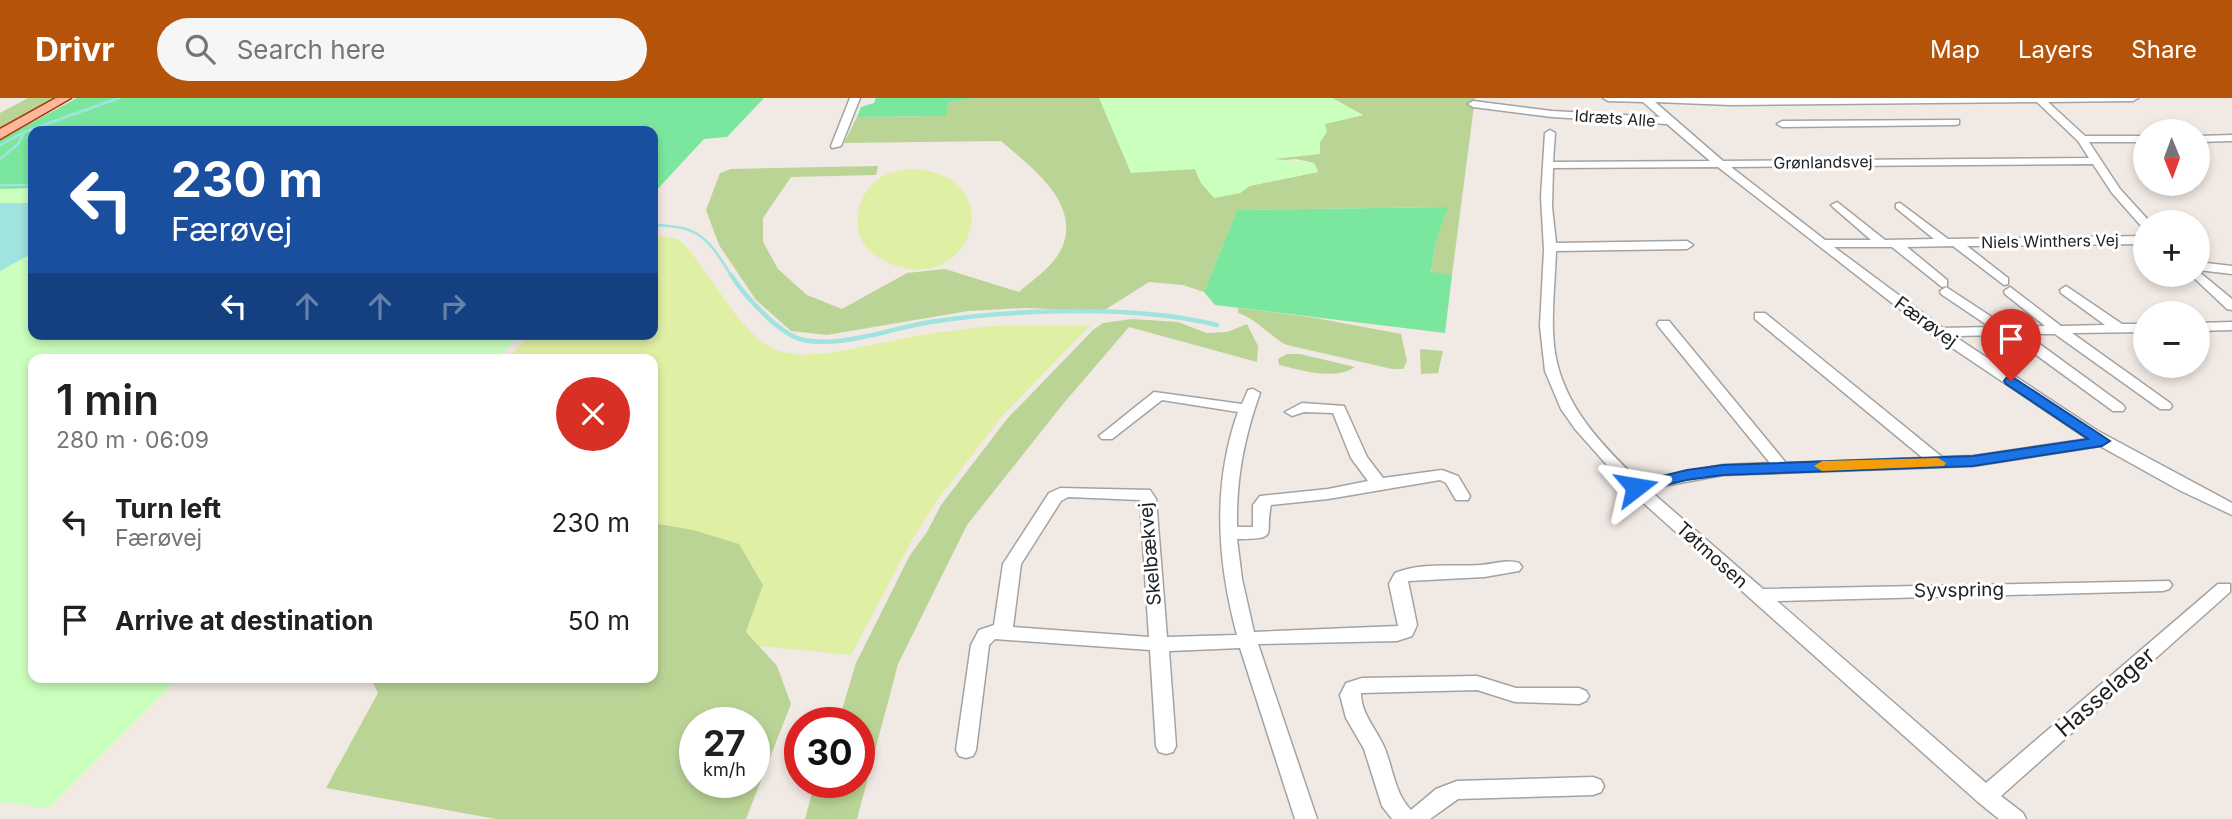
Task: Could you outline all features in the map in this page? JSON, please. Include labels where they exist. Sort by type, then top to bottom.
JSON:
[{"type":"main road","points":[[0,135],[65,98]]},
{"type":"street","points":[[836,146],[855,98]]},
{"type":"street","name":"Idræts Alle","points":[[1608,98],[1843,101],[2133,98]]},
{"type":"street","points":[[2039,98],[2082,139],[2116,191],[2133,210]]},
{"type":"street","name":"Færøvej","points":[[1646,99],[1821,244],[1938,331],[2102,441],[2172,482],[2232,510]]},
{"type":"street","points":[[1843,101],[1873,123]]},
{"type":"street","name":"Idræts Alle","points":[[1473,104],[1552,114],[1673,121]]},
{"type":"street","points":[[1782,124],[1955,122]]},
{"type":"street","name":"Tøtmosen","points":[[1550,133],[1546,217],[1550,247],[1548,351],[1553,375],[1564,401],[1582,429],[1636,487],[1756,595],[2015,819]]},
{"type":"street","points":[[2210,139],[2232,138]]},
{"type":"street","points":[[2082,139],[2133,139]]},
{"type":"street","name":"Grønlandsvej","points":[[1548,165],[2097,161]]},
{"type":"street","points":[[1838,205],[1944,287],[2118,408]]},
{"type":"street","name":"Niels Winthers Vej","points":[[1900,206],[2007,286],[2057,330],[2165,406]]},
{"type":"street","name":"Niels Winthers Vej","points":[[1821,244],[2133,240]]},
{"type":"street","points":[[1550,247],[1687,245]]},
{"type":"street","points":[[2210,267],[2232,270]]},
{"type":"street","points":[[2210,287],[2232,306]]},
{"type":"street","points":[[2066,290],[2118,328]]},
{"type":"street","points":[[1760,316],[1939,463]]},
{"type":"street","points":[[1664,324],[1781,467]]},
{"type":"street","points":[[2210,327],[2232,326]]},
{"type":"street","points":[[1938,331],[2133,328]]},
{"type":"street","points":[[1107,436],[1159,396],[1250,401],[1233,460],[1228,494],[1228,533],[1234,578],[1247,640],[1306,819]]},
{"type":"street","points":[[1292,412],[1302,407],[1339,409],[1359,458],[1379,484]]},
{"type":"street","points":[[1636,487],[1687,475],[1781,467],[1973,461],[2102,441]]},
{"type":"street","points":[[1228,533],[1256,533],[1262,530],[1261,505],[1266,500],[1328,494],[1379,484],[1446,476],[1452,480],[1462,496]]},
{"type":"street","name":"Skelbækvej","points":[[1003,631],[1012,564],[1055,497],[1066,492],[1144,494],[1148,499],[1166,746]]},
{"type":"street","points":[[965,750],[980,645],[986,635],[1003,631],[1157,644],[1323,634],[1402,633],[1408,625],[1398,584],[1401,577],[1411,573],[1483,571],[1513,567]]},
{"type":"street","name":"Syvspring","points":[[1756,595],[2163,585]]},
{"type":"street","name":"Hasselager","points":[[1986,796],[2224,587]]},
{"type":"street","points":[[1406,819],[1393,806],[1374,747],[1356,718],[1350,695],[1353,688],[1362,685],[1477,683],[1527,696],[1579,696]]},
{"type":"street","points":[[1415,819],[1444,795],[1457,790],[1593,786]]},
{"type":"green space","points":[[28,98],[54,98],[0,128],[0,113]]},
{"type":"green space","points":[[77,98],[764,98],[727,137],[704,139],[658,189],[658,126],[28,126],[28,188],[0,189],[0,140]]},
{"type":"green space","points":[[876,98],[975,98],[948,103],[946,116],[857,117],[861,107],[874,103]]},
{"type":"green space","points":[[975,98],[1104,98],[1195,169],[1201,183],[1240,193],[1249,186],[1318,172],[1314,163],[1296,159],[1275,161],[1273,158],[1320,142],[1324,124],[1363,115],[1332,98],[1475,98],[1452,275],[1431,273],[1437,237],[1447,207],[1237,210],[1204,292],[1183,285],[1149,282],[1103,311],[1024,308],[968,311],[827,335],[791,331],[756,300],[719,245],[706,210],[720,173],[731,169],[878,166],[876,175],[791,177],[763,218],[763,242],[778,269],[807,295],[842,309],[907,273],[945,269],[1019,292],[1042,273],[1061,250],[1066,233],[1065,217],[1060,202],[1050,188],[1001,141],[844,143],[857,117],[945,116],[948,103]]},
{"type":"green space","points":[[1099,98],[1332,98],[1363,115],[1325,124],[1327,132],[1320,142],[1320,154],[1274,159],[1314,163],[1318,172],[1249,186],[1240,193],[1214,198],[1201,183],[1195,169],[1131,173]]},
{"type":"green space","points":[[910,169],[944,176],[964,192],[972,213],[968,235],[956,255],[935,267],[908,269],[876,256],[861,239],[858,228],[860,205],[871,185],[887,174]]},
{"type":"green space","points":[[28,188],[28,340],[515,340],[502,354],[28,354],[28,683],[174,683],[49,808],[0,802],[0,189]]},
{"type":"green space","points":[[1448,207],[1437,237],[1431,272],[1452,275],[1445,333],[1215,305],[1204,292],[1237,210]]},
{"type":"green space","points":[[658,235],[678,239],[691,252],[738,318],[761,342],[778,351],[800,355],[830,353],[927,334],[991,326],[1091,325],[1003,415],[936,502],[911,542],[851,655],[759,646],[746,632],[763,585],[693,530],[658,524],[658,354],[512,354],[524,340],[658,340]]},
{"type":"green space","points":[[1238,308],[1316,318],[1401,334],[1407,361],[1403,369],[1392,369],[1287,345],[1238,313]]},
{"type":"green space","points":[[1132,319],[1178,322],[1207,333],[1227,332],[1247,324],[1258,346],[1257,362],[1129,327],[1063,404],[967,525],[898,664],[875,751],[875,707],[843,707],[856,663],[910,555],[927,532],[941,505],[1007,419],[1093,330],[1103,323]]},
{"type":"green space","points":[[1420,349],[1443,351],[1438,373],[1421,374]]},
{"type":"green space","points":[[1287,354],[1300,354],[1355,367],[1328,374],[1307,372],[1279,365],[1278,359]]},
{"type":"green space","points":[[658,524],[693,530],[739,544],[763,585],[746,632],[777,666],[791,704],[790,707],[784,707],[784,722],[770,758],[770,707],[679,707],[679,798],[754,798],[746,819],[496,819],[326,788],[378,693],[373,683],[658,683]]},
{"type":"green space","points":[[811,798],[863,798],[857,819],[805,819]]},
{"type":"water","points":[[0,203],[28,203],[28,256],[0,271]]},
{"type":"waterway","points":[[41,126],[119,98]]},
{"type":"waterway","points":[[0,145],[28,131]]},
{"type":"waterway","points":[[0,159],[18,144],[24,133]]},
{"type":"waterway","points":[[0,185],[28,185]]},
{"type":"waterway","points":[[658,225],[682,228],[701,237],[732,277]]},
{"type":"waterway","points":[[731,275],[752,302],[781,329],[800,339],[815,342],[868,336],[937,321],[1040,312],[1151,314],[1217,325]]},
{"type":"slow traffic","points":[[1822,466],[1938,463]]},
{"type":"route","points":[[1636,487],[1723,470],[1973,461],[2102,441],[2011,381]]}]
